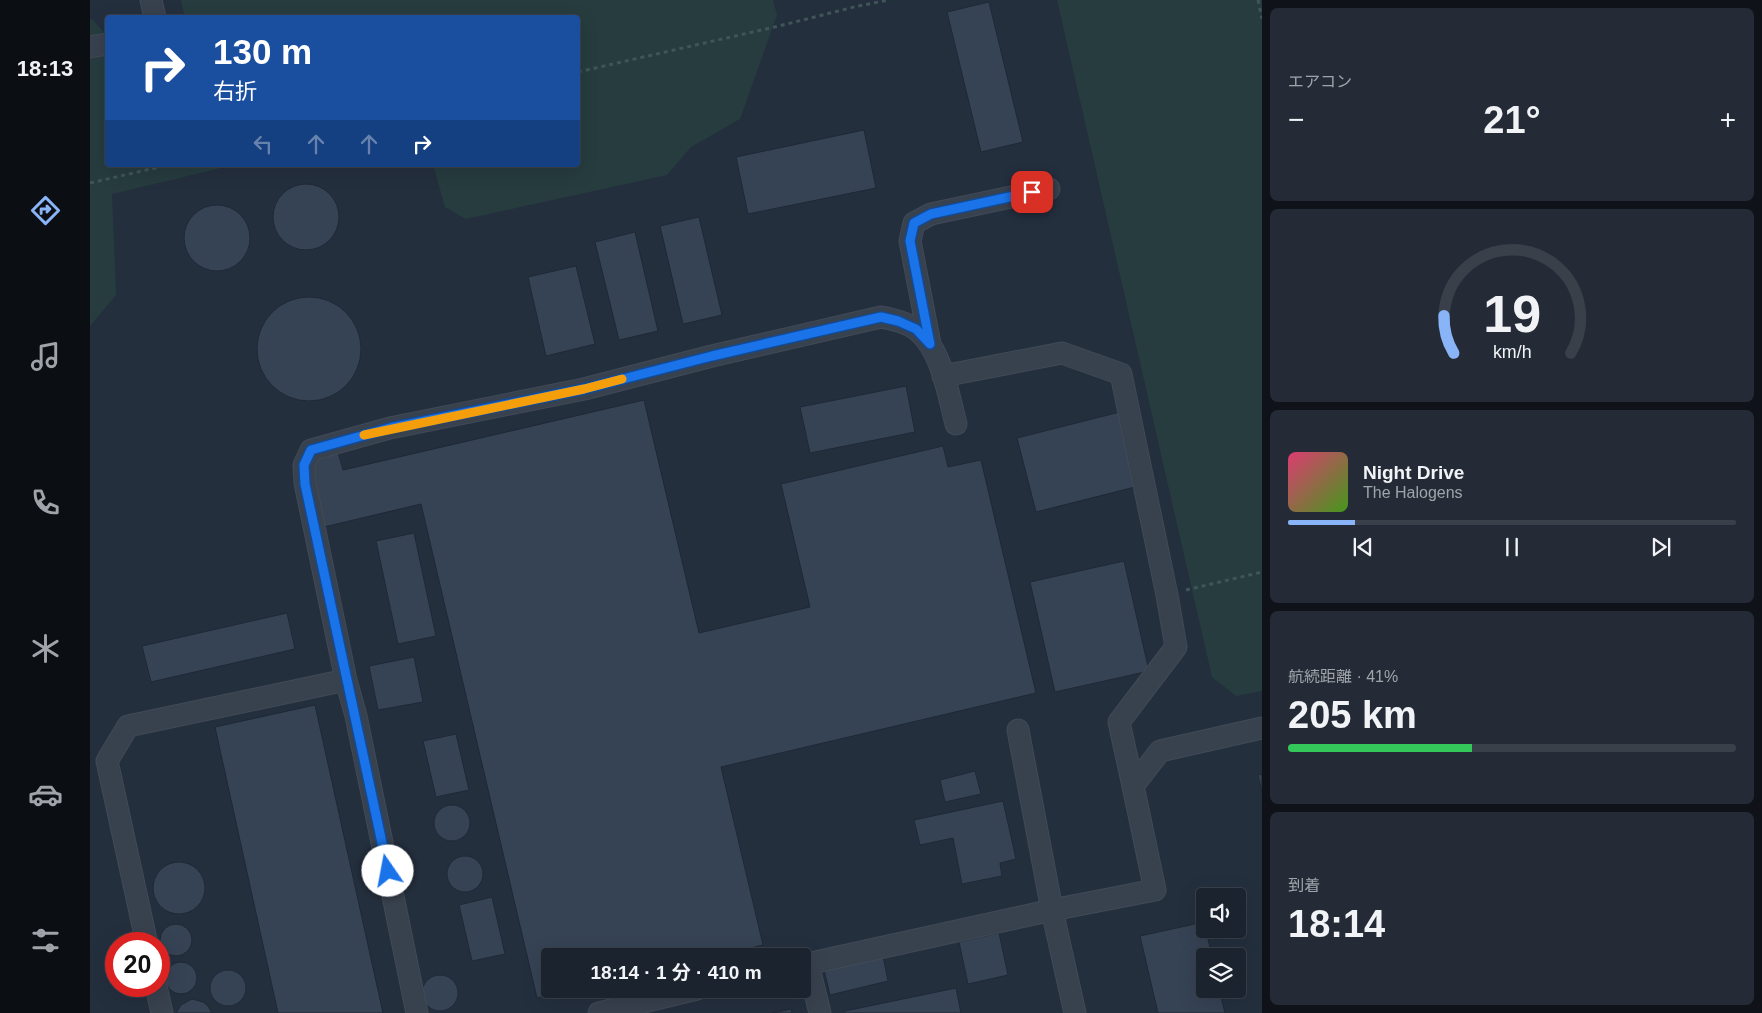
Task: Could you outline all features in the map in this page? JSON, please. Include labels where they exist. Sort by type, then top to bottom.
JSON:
[{"type":"lane","points":[[151,0],[154,15]]},
{"type":"lane","points":[[90,47],[105,44]]},
{"type":"lane","points":[[956,424],[938,360],[930,344],[910,241],[914,223],[931,214],[1049,189]]},
{"type":"lane","points":[[417,1013],[356,716],[346,680],[305,484],[304,465],[311,450],[390,428],[584,389],[712,356],[881,317],[898,321],[916,329],[930,344]]},
{"type":"lane","points":[[811,963],[1052,910],[1155,890],[1119,722],[1176,647],[1121,374],[1062,353],[943,376]]},
{"type":"lane","points":[[144,932],[107,761],[128,726],[346,680]]},
{"type":"lane","points":[[1132,786],[1160,751],[1262,728]]},
{"type":"lane","points":[[1018,730],[1052,910],[1075,1013]]},
{"type":"lane","points":[[811,984],[820,1013]]},
{"type":"lane","points":[[158,997],[162,1013]]},
{"type":"lane","points":[[599,1013],[660,998]]},
{"type":"path","points":[[580,72],[889,0]]},
{"type":"path","points":[[1258,0],[1262,19]]},
{"type":"path","points":[[90,183],[159,167]]},
{"type":"path","points":[[1167,595],[1262,572]]},
{"type":"green space","points":[[181,0],[773,0],[777,15],[740,119],[691,147],[667,175],[466,219],[445,207],[434,167],[580,167],[580,15],[184,15]]},
{"type":"green space","points":[[1057,0],[1262,0],[1262,691],[1236,696],[1212,677]]},
{"type":"green space","points":[[90,19],[105,34],[105,167],[226,167],[112,194],[116,295],[90,326]]},
{"type":"building","points":[[989,2],[1023,142],[981,152],[947,12]]},
{"type":"building","points":[[864,130],[876,188],[748,214],[736,157]]},
{"type":"building","points":[[300,184],[312,184],[324,189],[334,199],[339,211],[337,230],[324,245],[312,250],[300,250],[288,245],[278,235],[273,223],[273,211],[278,199],[288,189]]},
{"type":"building","points":[[211,205],[223,205],[235,210],[245,220],[250,232],[248,251],[235,266],[223,271],[211,271],[199,266],[189,256],[184,244],[184,232],[189,220],[199,210]]},
{"type":"building","points":[[699,217],[722,315],[683,324],[660,226]]},
{"type":"building","points":[[635,232],[658,331],[619,340],[595,242]]},
{"type":"building","points":[[576,266],[595,344],[546,356],[528,277]]},
{"type":"building","points":[[309,297],[329,301],[346,312],[357,329],[361,349],[357,369],[346,386],[329,397],[309,401],[289,397],[272,386],[261,369],[257,349],[261,329],[272,312],[289,301]]},
{"type":"building","points":[[906,386],[915,432],[810,453],[800,407]]},
{"type":"building","points":[[644,400],[699,633],[810,607],[781,484],[943,446],[948,467],[981,460],[1036,693],[721,767],[763,945],[750,948],[541,948],[541,997],[537,998],[421,504],[324,527],[308,458],[338,452],[343,470]]},
{"type":"building","points":[[1120,412],[1139,486],[1036,512],[1017,438]]},
{"type":"building","points":[[414,533],[436,636],[398,644],[376,541]]},
{"type":"building","points":[[1124,561],[1149,671],[1055,692],[1030,582]]},
{"type":"building","points":[[287,613],[295,649],[151,682],[142,646]]},
{"type":"building","points":[[414,657],[423,702],[378,710],[369,666]]},
{"type":"building","points":[[315,705],[383,1013],[278,1013],[215,727]]},
{"type":"building","points":[[456,734],[469,790],[436,797],[423,741]]},
{"type":"building","points":[[975,771],[981,794],[945,802],[940,780]]},
{"type":"building","points":[[1262,774],[1262,793],[1258,775]]},
{"type":"building","points":[[1003,801],[1016,859],[1000,863],[1002,876],[962,884],[953,838],[920,845],[914,820]]},
{"type":"building","points":[[452,805],[459,806],[465,810],[469,816],[469,830],[465,836],[459,840],[452,841],[445,840],[439,836],[435,830],[434,823],[435,816],[439,810],[445,806]]},
{"type":"building","points":[[465,856],[472,857],[478,861],[482,867],[482,881],[478,887],[472,891],[465,892],[458,891],[452,887],[448,881],[447,874],[448,867],[452,861],[458,857]]},
{"type":"building","points":[[179,862],[193,866],[201,874],[205,888],[201,902],[193,910],[179,914],[165,910],[157,902],[153,888],[157,874],[165,866]]},
{"type":"building","points":[[492,897],[505,954],[472,961],[459,905]]},
{"type":"building","points":[[1196,924],[1196,938],[1208,938],[1210,948],[1196,948],[1196,998],[1221,998],[1225,1013],[1158,1013],[1140,936]]},
{"type":"building","points":[[170,925],[182,925],[191,934],[191,946],[187,951],[182,955],[170,955],[170,932],[163,932],[165,929]]},
{"type":"building","points":[[999,933],[1008,975],[968,984],[959,942]]},
{"type":"building","points":[[883,956],[888,981],[830,995],[824,970]]},
{"type":"building","points":[[175,963],[187,963],[196,972],[196,984],[187,993],[175,993],[170,989],[170,967]]},
{"type":"building","points":[[228,970],[235,971],[241,975],[245,981],[245,995],[241,1001],[235,1005],[228,1006],[221,1005],[215,1001],[211,995],[210,988],[211,981],[215,975],[221,971]]},
{"type":"building","points":[[440,975],[447,976],[453,980],[457,986],[457,1000],[453,1006],[447,1010],[440,1011],[433,1010],[427,1006],[423,1000],[422,993],[423,986],[427,980],[433,976]]},
{"type":"building","points":[[956,988],[961,1013],[845,1013],[845,1011]]},
{"type":"building","points":[[192,999],[203,1002],[212,1013],[176,1013],[181,1005]]},
{"type":"building","points":[[791,1009],[792,1013],[772,1013]]},
{"type":"slow traffic","points":[[364,435],[390,428],[584,389],[622,379]]},
{"type":"route","points":[[388,871],[305,484],[304,465],[311,450],[390,428],[584,389],[712,356],[881,317],[898,321],[916,329],[930,344],[910,241],[914,223],[931,214],[1032,192]]}]
